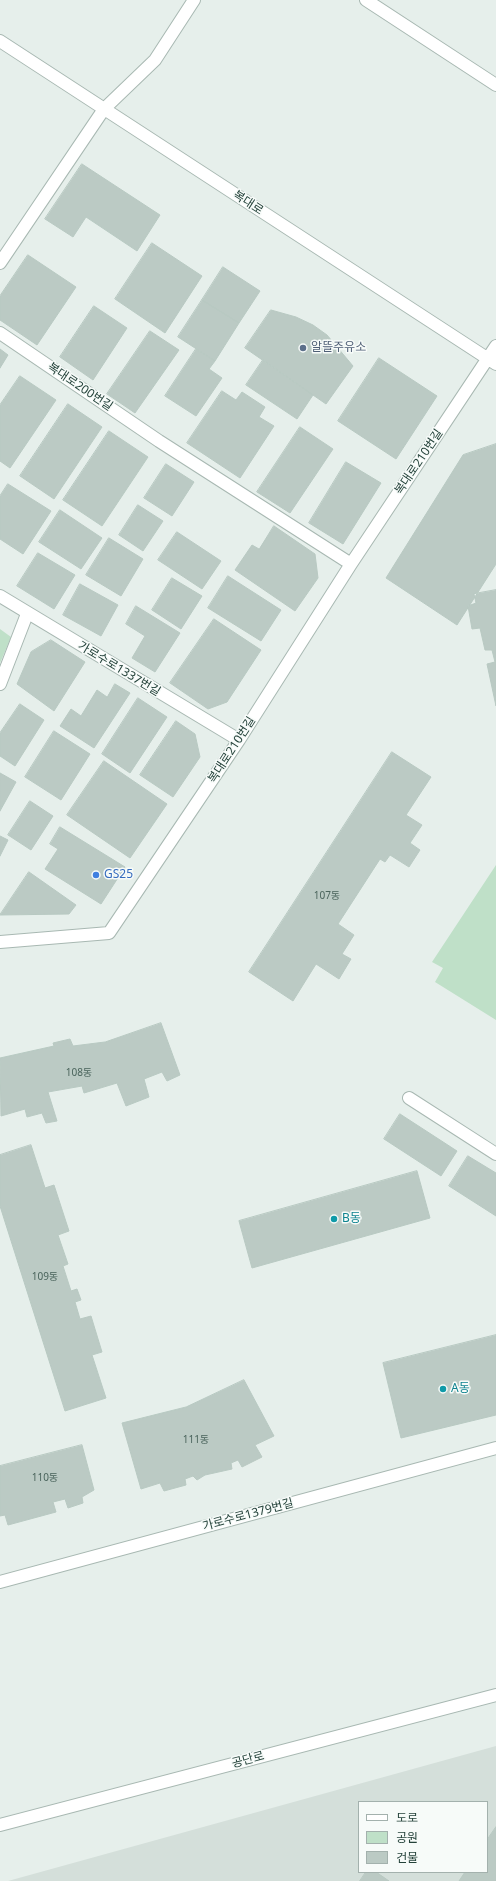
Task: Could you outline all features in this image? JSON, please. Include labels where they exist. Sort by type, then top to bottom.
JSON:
[{"type":"street","points":[[0,263],[104,109],[155,60],[194,0]]},
{"type":"street","points":[[366,0],[496,85]]},
{"type":"street","name":"복대로","points":[[0,41],[492,362]]},
{"type":"street","name":"복대로200번길","points":[[0,333],[159,441],[351,564]]},
{"type":"street","name":"복대로210번길","points":[[0,942],[109,933],[239,740],[351,564],[492,362],[496,346]]},
{"type":"street","name":"가로수로1337번길","points":[[0,596],[239,740]]},
{"type":"street","points":[[0,684],[28,614]]},
{"type":"street","points":[[409,1098],[496,1154]]},
{"type":"street","name":"가로수로1379번길","points":[[0,1582],[496,1448]]},
{"type":"street","name":"공단로","points":[[0,1825],[496,1695]]},
{"type":"shaded area","points":[[496,1746],[496,1881],[8,1881]]},
{"type":"green space","points":[[0,629],[11,637],[0,663]]},
{"type":"green space","points":[[496,865],[496,1020],[435,982],[443,968],[432,962]]},
{"type":"building","points":[[82,164],[160,215],[137,251],[86,217],[73,237],[45,219]]},
{"type":"building","points":[[152,243],[202,276],[165,333],[115,299]]},
{"type":"building","points":[[28,255],[76,287],[37,345],[0,320],[0,296]]},
{"type":"building","points":[[223,267],[260,291],[239,323],[202,300]]},
{"type":"building","points":[[202,300],[239,323],[215,361],[178,337]]},
{"type":"building","points":[[94,306],[127,328],[93,380],[60,357]]},
{"type":"building","points":[[271,310],[296,317],[313,325],[327,335],[353,366],[326,404],[245,348]]},
{"type":"building","points":[[150,331],[179,350],[135,413],[107,394]]},
{"type":"building","points":[[0,349],[8,355],[0,368]]},
{"type":"building","points":[[196,349],[215,361],[209,369],[222,378],[196,416],[165,396]]},
{"type":"building","points":[[379,358],[437,396],[396,459],[338,421]]},
{"type":"building","points":[[263,360],[313,395],[297,419],[246,385]]},
{"type":"building","points":[[20,376],[56,400],[10,468],[0,461],[0,405]]},
{"type":"building","points":[[222,391],[236,400],[242,392],[265,407],[259,417],[274,426],[240,478],[187,443]]},
{"type":"building","points":[[68,404],[102,427],[54,499],[20,476]]},
{"type":"building","points":[[300,427],[333,449],[290,513],[257,492]]},
{"type":"building","points":[[109,431],[148,457],[102,526],[63,500]]},
{"type":"building","points":[[496,444],[496,564],[457,625],[386,578],[463,455]]},
{"type":"building","points":[[346,462],[381,483],[343,544],[309,523]]},
{"type":"building","points":[[166,464],[194,482],[172,516],[144,498]]},
{"type":"building","points":[[8,484],[51,511],[23,554],[0,539],[0,496]]},
{"type":"building","points":[[138,505],[163,521],[143,551],[119,535]]},
{"type":"building","points":[[60,510],[102,538],[81,569],[39,542]]},
{"type":"building","points":[[274,526],[315,554],[318,578],[295,611],[235,570],[252,545],[259,549]]},
{"type":"building","points":[[177,532],[221,561],[202,589],[158,560]]},
{"type":"building","points":[[109,538],[143,559],[121,596],[86,575]]},
{"type":"building","points":[[38,553],[75,575],[54,609],[17,586]]},
{"type":"building","points":[[228,576],[281,610],[261,641],[208,608]]},
{"type":"building","points":[[172,578],[202,596],[181,629],[152,610]]},
{"type":"building","points":[[80,584],[118,605],[101,636],[63,615]]},
{"type":"building","points":[[496,590],[496,706],[487,664],[495,662],[492,650],[485,650],[480,628],[472,629],[468,606],[476,603],[474,594]]},
{"type":"building","points":[[136,606],[180,633],[155,672],[132,658],[145,636],[126,624]]},
{"type":"building","points":[[214,619],[261,650],[227,702],[208,709],[170,683]]},
{"type":"building","points":[[51,640],[85,662],[54,711],[17,684],[31,652]]},
{"type":"building","points":[[115,684],[130,693],[94,748],[60,726],[71,709],[81,716],[97,690],[107,697]]},
{"type":"building","points":[[138,698],[167,717],[130,773],[102,754]]},
{"type":"building","points":[[20,704],[44,720],[15,766],[0,756],[0,733]]},
{"type":"building","points":[[176,721],[195,734],[200,757],[173,797],[140,775]]},
{"type":"building","points":[[54,731],[90,754],[61,800],[25,777]]},
{"type":"building","points":[[392,752],[431,777],[406,815],[422,825],[410,843],[420,850],[409,867],[390,855],[385,862],[380,859],[338,924],[354,935],[342,954],[351,959],[339,979],[316,964],[293,1001],[249,972]]},
{"type":"building","points":[[104,761],[167,804],[130,858],[67,815]]},
{"type":"building","points":[[0,773],[16,782],[0,811]]},
{"type":"building","points":[[30,801],[53,816],[31,850],[8,835]]},
{"type":"building","points":[[60,827],[125,867],[101,904],[45,869],[58,849],[50,844]]},
{"type":"building","points":[[0,836],[8,840],[0,856]]},
{"type":"building","points":[[29,872],[76,905],[69,914],[0,915]]},
{"type":"building","points":[[161,1023],[180,1075],[167,1081],[162,1072],[144,1079],[149,1097],[126,1106],[117,1083],[84,1093],[82,1086],[48,1092],[57,1121],[46,1123],[42,1113],[27,1117],[25,1109],[1,1116],[0,1058],[54,1046],[53,1043],[70,1039],[73,1046],[105,1042]]},
{"type":"building","points":[[400,1114],[457,1151],[441,1176],[384,1139]]},
{"type":"building","points":[[31,1145],[45,1188],[54,1185],[69,1231],[58,1235],[68,1264],[63,1266],[71,1291],[77,1289],[81,1300],[75,1302],[80,1319],[91,1316],[102,1352],[92,1355],[106,1398],[65,1411],[0,1206],[0,1155]]},
{"type":"building","points":[[468,1156],[496,1173],[496,1216],[449,1186]]},
{"type":"building","name":"B동","points":[[417,1171],[430,1218],[252,1268],[239,1221]]},
{"type":"building","name":"A동","points":[[496,1335],[496,1415],[401,1438],[383,1363]]},
{"type":"building","points":[[244,1380],[274,1436],[255,1445],[262,1457],[242,1467],[238,1460],[231,1463],[232,1469],[205,1475],[197,1480],[193,1476],[185,1479],[186,1485],[164,1491],[160,1483],[141,1489],[122,1423],[186,1407]]},
{"type":"building","points":[[82,1445],[94,1490],[82,1497],[83,1503],[68,1508],[65,1499],[53,1502],[56,1512],[8,1525],[5,1515],[0,1516],[0,1466]]},
{"type":"building","points":[[496,1827],[496,1881],[459,1881],[464,1873],[488,1873],[488,1839]]},
{"type":"building","points":[[365,1873],[377,1873],[389,1881],[360,1881]]},
{"type":"place","name":"알뜰주유소","points":[[303,348]]},
{"type":"place","name":"GS25","points":[[96,875]]},
{"type":"place","name":"B동","points":[[334,1219]]},
{"type":"place","name":"A동","points":[[443,1389]]}]
